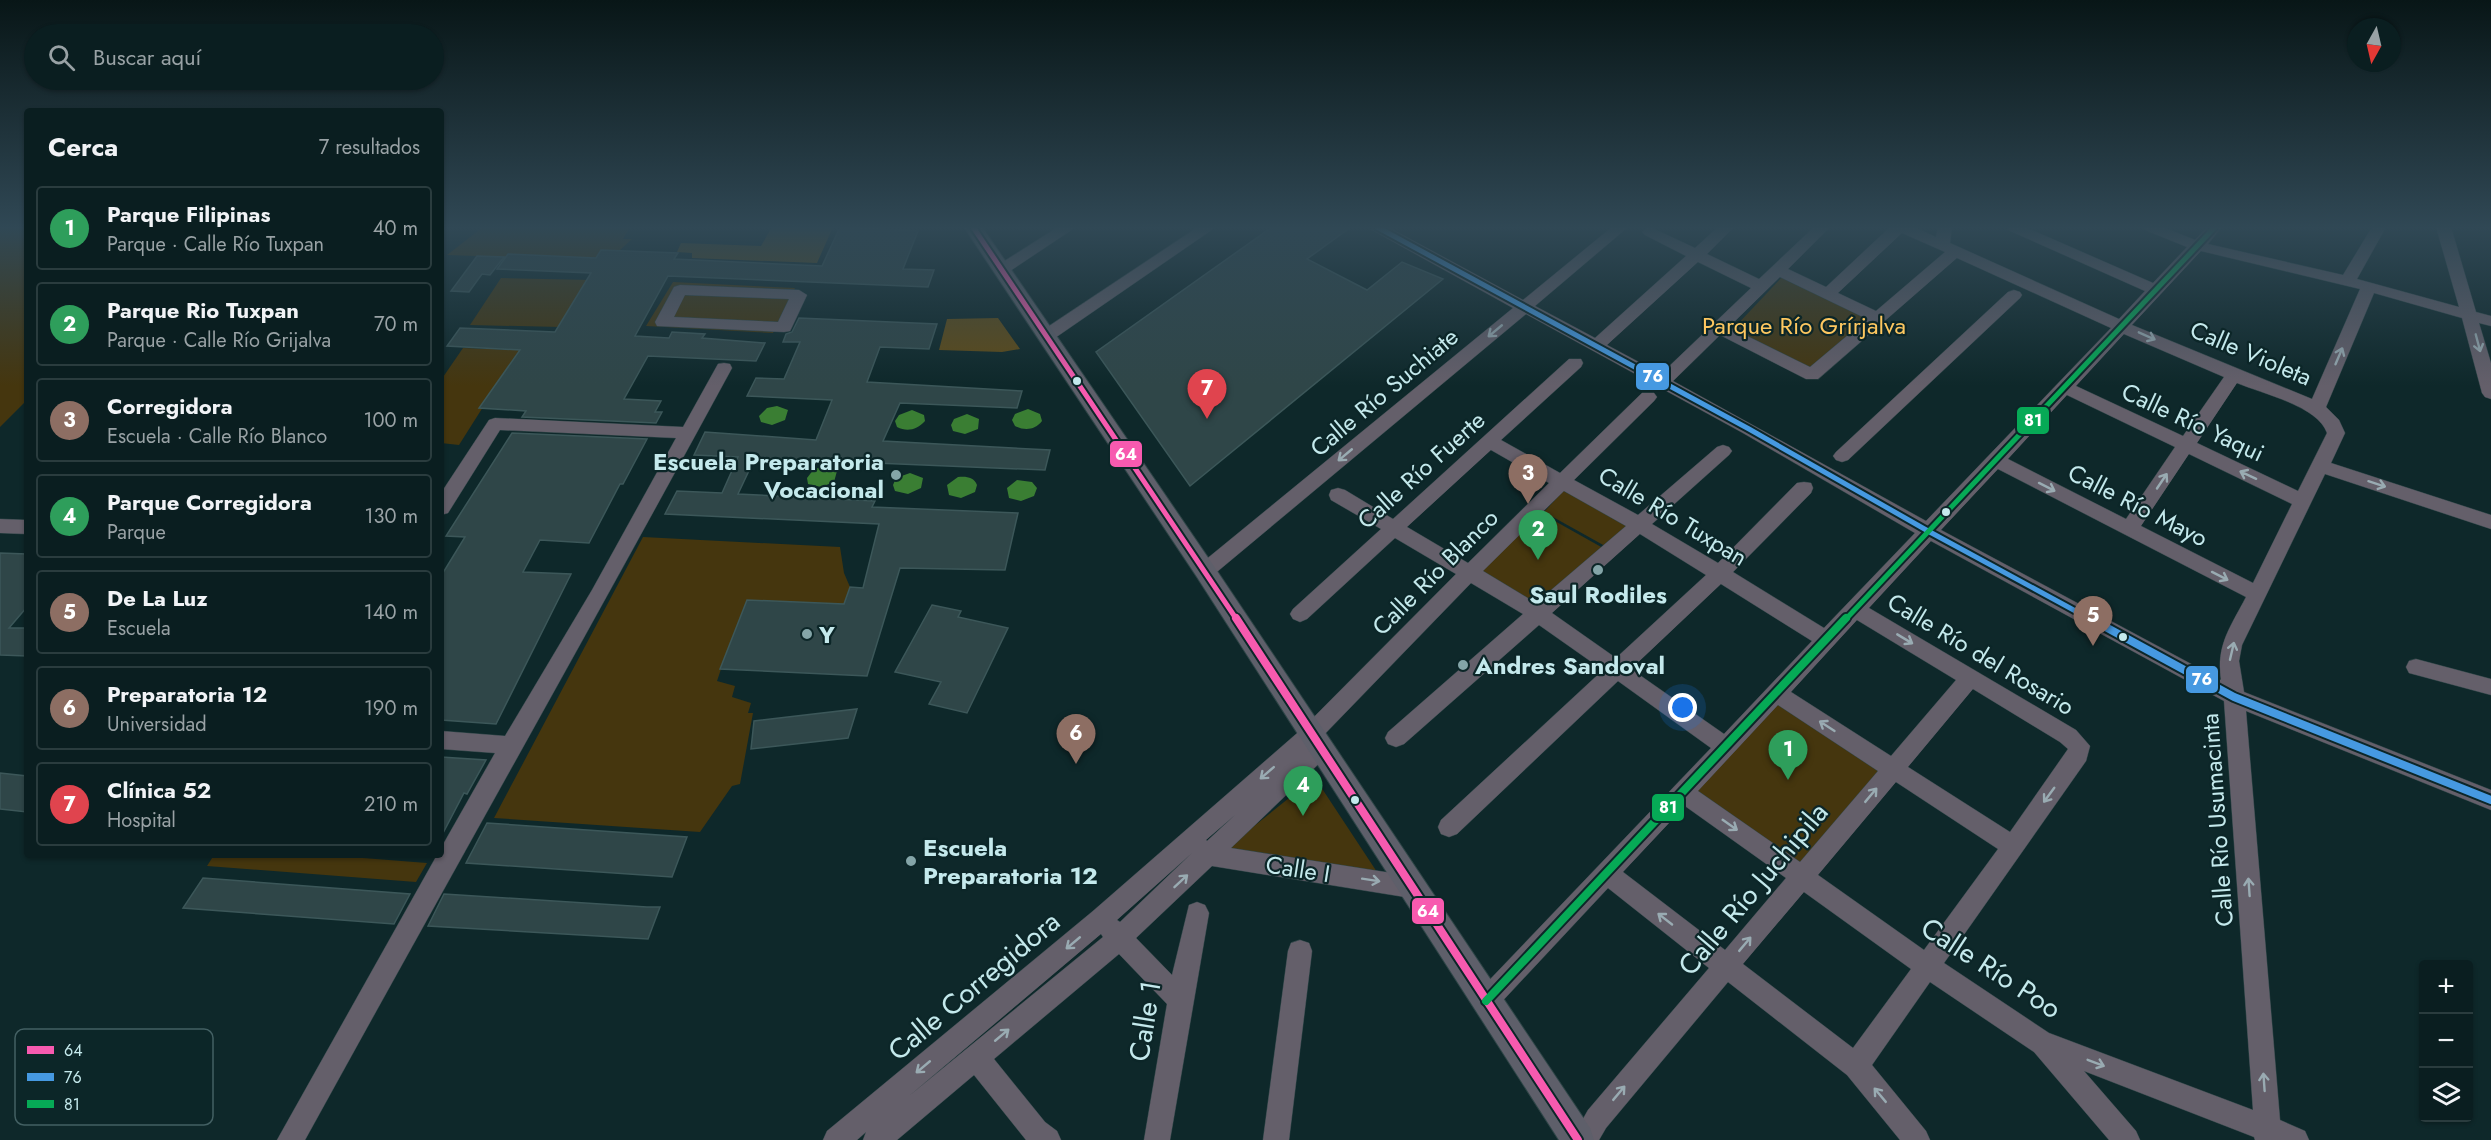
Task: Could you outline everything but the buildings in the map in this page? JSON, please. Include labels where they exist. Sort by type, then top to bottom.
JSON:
[{"type":"main road","points":[[1008,280],[1205,571],[1578,1140]]},
{"type":"street","points":[[1046,336],[1129,280]]},
{"type":"street","points":[[1475,280],[1928,531],[2235,697],[2491,800]]},
{"type":"street","name":"Calle Río Suchiate","points":[[1205,571],[1556,280]]},
{"type":"street","points":[[1596,346],[1668,280]]},
{"type":"street","points":[[1748,280],[1762,287]]},
{"type":"street","points":[[1662,382],[1768,280]]},
{"type":"street","points":[[1799,280],[1878,318]]},
{"type":"street","points":[[1828,294],[1843,280]]},
{"type":"street","points":[[1719,328],[1812,375],[1878,318],[1916,280]]},
{"type":"street","name":"Calle Violeta","points":[[2021,280],[2316,409]]},
{"type":"street","points":[[2134,280],[2156,290]]},
{"type":"street","points":[[1486,1001],[2165,280]]},
{"type":"street","points":[[2345,280],[2491,321]]},
{"type":"street","points":[[2460,280],[2491,393]]},
{"type":"street","points":[[2316,409],[2369,287]]},
{"type":"street","points":[[680,290],[799,295],[794,309],[784,327],[663,321],[680,290]]},
{"type":"street","points":[[1842,456],[2014,295]]},
{"type":"street","name":"Calle Río Fuerte","points":[[1300,614],[1575,363]]},
{"type":"street","points":[[290,1140],[511,745],[594,604],[723,368]]},
{"type":"street","points":[[2129,529],[2234,375]]},
{"type":"street","name":"Calle Río Yaqui","points":[[2064,387],[2301,500]]},
{"type":"street","name":"Calle Río Blanco","points":[[1316,742],[1469,573],[1648,397]]},
{"type":"street","name":"Calle Río Usumacinta","points":[[2267,1135],[2235,697],[2229,661],[2232,645],[2301,500],[2321,466],[2336,433],[2331,420],[2316,409]]},
{"type":"street","points":[[444,503],[495,424],[688,432]]},
{"type":"street","name":"Calle Río Tuxpan","points":[[1490,442],[1638,524],[1826,639]]},
{"type":"street","points":[[1396,738],[1723,451]]},
{"type":"street","name":"Calle Río Mayo","points":[[1995,460],[2257,594]]},
{"type":"street","points":[[2321,466],[2491,522]]},
{"type":"street","points":[[1449,827],[1719,574],[1804,488]]},
{"type":"street","points":[[1338,495],[1537,614],[1725,746]]},
{"type":"street","points":[[0,526],[24,527]]},
{"type":"street","name":"Calle Río del Rosario","points":[[1855,609],[2068,736],[2079,746],[2078,756],[2013,846]]},
{"type":"street","points":[[2415,667],[2491,687]]},
{"type":"street","name":"Calle Río Juchipila","points":[[1584,1140],[1597,1119],[1970,678]]},
{"type":"street","points":[[1776,693],[2013,846],[1856,1066]]},
{"type":"street","points":[[444,740],[511,745]]},
{"type":"street","name":"Calle Corregidora","points":[[883,1130],[1130,894],[1190,841],[1244,807],[1316,742]]},
{"type":"street","name":"Calle Río Poo","points":[[1683,792],[1928,966],[2041,1042],[2267,1135],[2296,1140]]},
{"type":"street","name":"Calle Corregidora","points":[[836,1140],[883,1130],[976,1057],[1119,938],[1210,855],[1244,807]]},
{"type":"street","name":"Calle I","points":[[1190,841],[1210,855],[1411,886]]},
{"type":"street","points":[[1605,873],[1856,1066],[1917,1140]]},
{"type":"street","points":[[1130,894],[1150,910]]},
{"type":"street","name":"Calle 1","points":[[1158,1140],[1180,1000],[1197,913]]},
{"type":"street","points":[[1101,920],[1180,1000]]},
{"type":"street","points":[[1276,1140],[1300,951]]},
{"type":"street","points":[[2041,1042],[2127,1140]]},
{"type":"street","points":[[976,1057],[1036,1131],[1048,1140]]},
{"type":"green space","points":[[0,280],[24,280],[24,403],[0,427]]},
{"type":"green space","points":[[500,280],[591,280],[561,327],[470,325]]},
{"type":"green space","name":"Parque Río Grírjalva","points":[[1779,280],[1795,280],[1870,317],[1809,368],[1733,329]]},
{"type":"green space","points":[[673,282],[795,288],[773,333],[646,326]]},
{"type":"green space","points":[[463,348],[542,351],[509,366],[459,445],[444,443],[444,376]]},
{"type":"green space","points":[[1567,487],[1633,524],[1605,546],[1544,512]]},
{"type":"green space","points":[[1537,511],[1603,548],[1537,606],[1476,573]]},
{"type":"green space","points":[[643,537],[840,547],[844,573],[850,587],[844,604],[723,663],[717,681],[735,686],[732,697],[751,703],[748,713],[753,713],[740,784],[732,786],[700,832],[494,818]]},
{"type":"green space","points":[[1776,693],[1893,769],[1802,876],[1683,792]]},
{"type":"green space","points":[[1314,781],[1319,784],[1377,872],[1223,851],[1309,782]]},
{"type":"green space","points":[[212,858],[363,858],[427,863],[416,882],[207,866]]},
{"type":"shaded area","points":[[998,318],[1020,349],[1002,352],[939,350],[947,319]]},
{"type":"shaded area","points":[[777,406],[788,410],[785,420],[772,425],[761,422],[759,416],[767,408]]},
{"type":"shaded area","points":[[1028,409],[1040,414],[1042,421],[1030,429],[1015,426],[1012,420],[1015,414]]},
{"type":"shaded area","points":[[912,410],[924,415],[925,421],[912,429],[897,427],[895,421],[899,415]]},
{"type":"shaded area","points":[[967,414],[979,419],[978,429],[965,434],[953,431],[951,425],[954,419]]},
{"type":"shaded area","points":[[825,466],[837,471],[834,482],[821,487],[808,484],[807,478],[814,469]]},
{"type":"shaded area","points":[[910,473],[923,478],[921,488],[908,494],[895,491],[893,485],[896,478]]},
{"type":"shaded area","points":[[958,477],[974,480],[977,485],[975,492],[961,498],[949,495],[947,485]]},
{"type":"shaded area","points":[[1017,480],[1032,482],[1037,488],[1034,496],[1021,501],[1009,498],[1007,488]]},
{"type":"transit line","name":"64","points":[[1009,280],[1205,571],[1578,1140]]},
{"type":"transit line","name":"76","points":[[1475,280],[2234,697],[2491,800]]},
{"type":"transit line","name":"81","points":[[1486,1001],[2165,280]]},
{"type":"place","name":"Clínica 52","points":[[1207,419]]},
{"type":"place","name":"Escuela Preparatoria Vocacional","points":[[896,475]]},
{"type":"place","name":"Corregidora","points":[[1528,504]]},
{"type":"place","name":"Parque Rio Tuxpan","points":[[1538,560]]},
{"type":"place","name":"Saul Rodiles","points":[[1598,570]]},
{"type":"place","name":"Y","points":[[807,634]]},
{"type":"place","name":"De La Luz","points":[[2093,646]]},
{"type":"place","name":"Andres Sandoval","points":[[1463,665]]},
{"type":"place","name":"Preparatoria 12","points":[[1076,764]]},
{"type":"place","name":"Parque Filipinas","points":[[1788,780]]},
{"type":"place","name":"Parque Corregidora","points":[[1303,816]]},
{"type":"place","name":"Escuela Preparatoria 12","points":[[911,861]]}]
